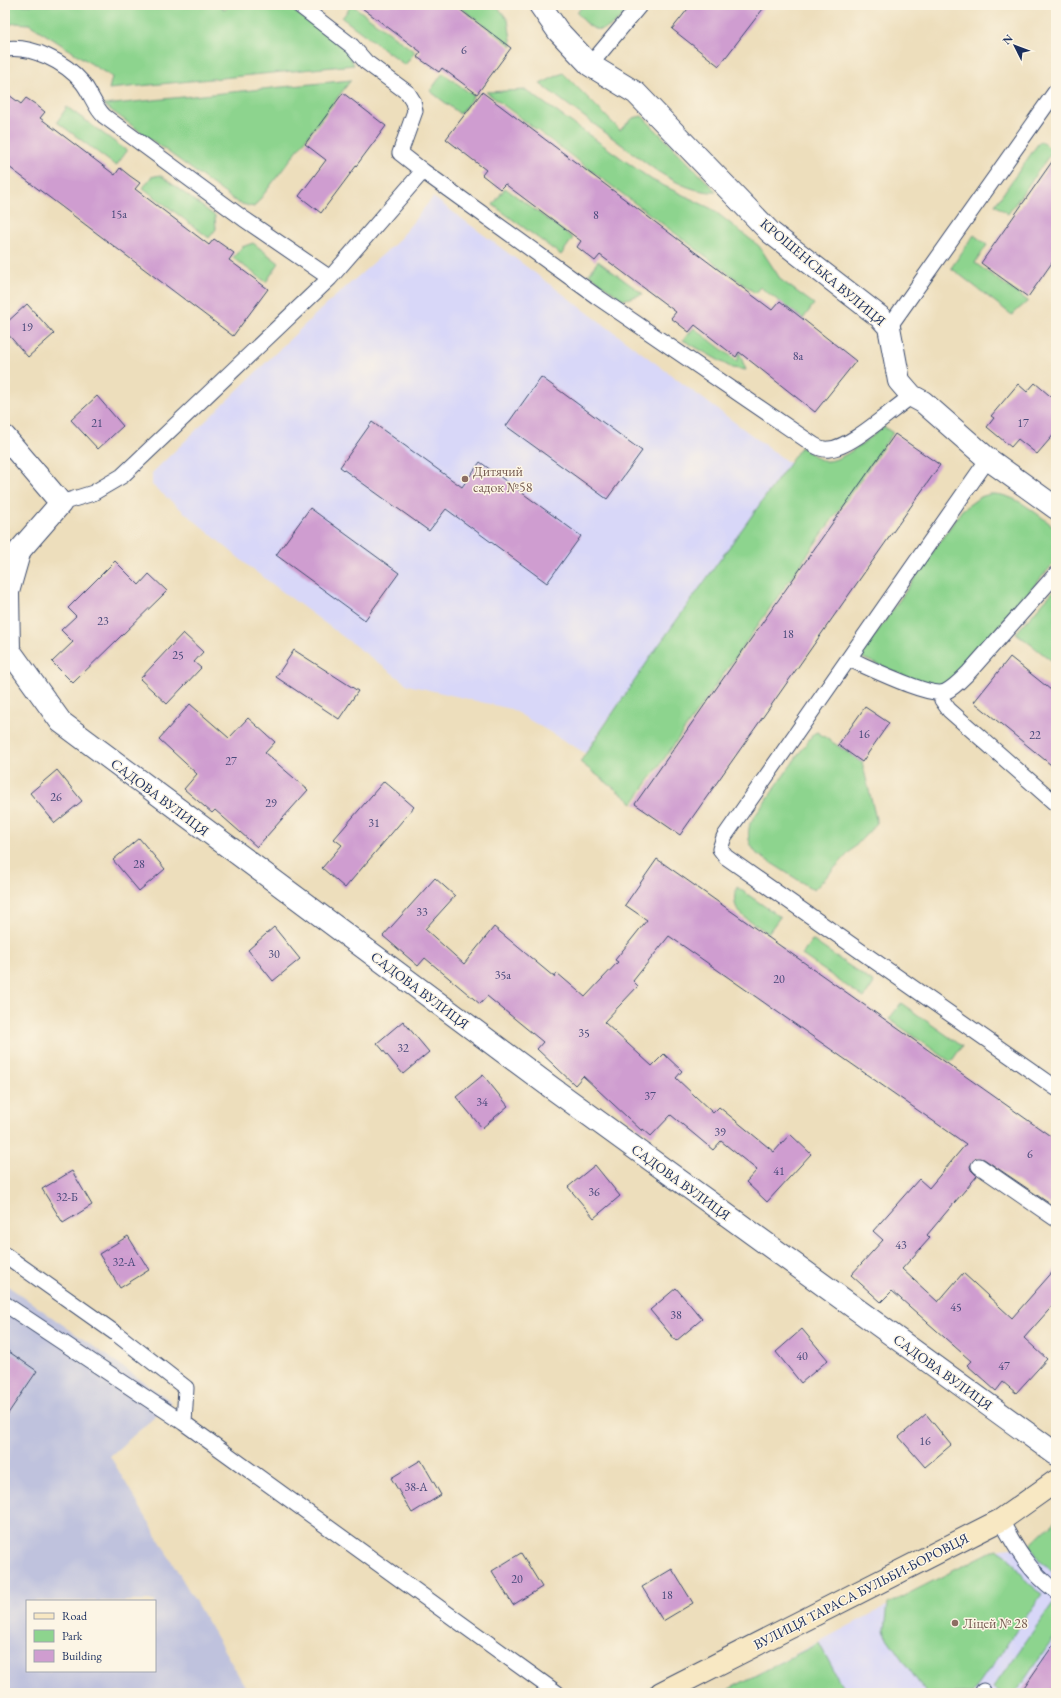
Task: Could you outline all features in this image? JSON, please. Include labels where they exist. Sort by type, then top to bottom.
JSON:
[{"type":"street","name":"КРОШЕНСЬКА ВУЛИЦЯ","points":[[540,5],[558,31],[590,66],[636,93],[770,232],[880,317],[889,327],[899,381],[912,396],[923,402],[988,459],[1056,508]]},
{"type":"street","points":[[5,437],[61,503]]},
{"type":"street","name":"САДОВА ВУЛИЦЯ","points":[[61,503],[20,550],[8,592],[9,650],[61,722],[545,1083],[1056,1454]]},
{"type":"street","name":"ВУЛИЦЯ ТАРАСА БУЛЬБИ-БОРОВЦЯ","points":[[661,1693],[1001,1520],[1056,1481]]},
{"type":"lane","points":[[299,5],[352,46],[366,62],[408,93],[413,101],[415,111],[400,153],[596,296],[814,445],[822,449],[830,449],[845,443],[876,424],[912,396]]},
{"type":"lane","points":[[590,66],[640,5]]},
{"type":"lane","points":[[5,49],[14,48],[38,52],[68,69],[83,83],[96,108],[104,116],[244,219],[330,278]]},
{"type":"lane","points":[[889,327],[1056,90]]},
{"type":"lane","points":[[61,503],[93,493],[122,476],[330,278],[423,170]]},
{"type":"lane","points":[[988,459],[724,837],[721,845],[722,852],[1056,1088]]},
{"type":"lane","points":[[849,659],[928,692],[945,692],[955,686],[969,672],[1056,574]]},
{"type":"lane","points":[[940,693],[942,700],[949,710],[1056,804]]},
{"type":"lane","points":[[979,1166],[1056,1219]]},
{"type":"lane","points":[[5,1255],[118,1335],[186,1388],[184,1423]]},
{"type":"lane","points":[[5,1304],[184,1423],[557,1693]]},
{"type":"lane","points":[[1001,1520],[1028,1566],[1056,1591]]},
{"type":"shaded area","name":"Дитячий садок №58","points":[[433,197],[789,463],[656,649],[585,753],[511,709],[408,685],[252,569],[152,485],[152,473],[321,309],[396,243]]},
{"type":"shaded area","points":[[5,1284],[172,1402],[110,1456],[249,1693],[5,1693]]},
{"type":"shaded area","name":"Ліцей № 28","points":[[1056,1520],[1056,1693],[721,1693],[995,1549],[1030,1545]]},
{"type":"green space","points":[[5,5],[219,5],[225,10],[229,5],[286,5],[347,51],[354,65],[109,89],[112,77],[29,24],[15,23],[5,26]]},
{"type":"green space","points":[[352,5],[415,52],[405,65],[342,18]]},
{"type":"green space","points":[[457,5],[497,6],[508,20],[512,46]]},
{"type":"green space","points":[[583,5],[632,5],[615,23],[604,29],[599,29],[593,28],[577,13]]},
{"type":"green space","points":[[443,73],[474,96],[460,114],[430,91]]},
{"type":"green space","points":[[563,73],[620,130],[633,118],[642,116],[717,192],[693,189],[678,183],[657,171],[540,84]]},
{"type":"green space","points":[[351,80],[254,207],[238,203],[104,105]]},
{"type":"green space","points":[[526,90],[652,180],[712,209],[759,246],[781,280],[814,304],[803,319],[760,287],[755,293],[486,92]]},
{"type":"green space","points":[[67,107],[127,151],[116,166],[57,122]]},
{"type":"green space","points":[[1040,141],[1053,150],[1008,214],[995,205]]},
{"type":"green space","points":[[160,175],[215,216],[216,229],[209,238],[143,188],[151,177]]},
{"type":"green space","points":[[505,188],[573,238],[561,255],[493,205]]},
{"type":"green space","points":[[974,235],[987,245],[975,263],[1028,301],[1012,315],[951,268]]},
{"type":"green space","points":[[253,243],[279,263],[266,282],[233,258],[242,247]]},
{"type":"green space","points":[[598,261],[643,294],[623,300],[589,274]]},
{"type":"green space","points":[[694,328],[737,361],[739,352],[746,370],[732,368],[683,340]]},
{"type":"green space","points":[[884,427],[893,433],[633,803],[580,762],[656,649],[801,447],[819,459],[825,461],[832,460],[839,458],[856,448]]},
{"type":"green space","points":[[990,494],[1008,497],[1025,505],[1056,528],[1056,561],[961,669],[940,685],[931,687],[860,657],[962,510],[980,497]]},
{"type":"green space","points":[[1056,588],[1056,664],[1016,633]]},
{"type":"green space","points":[[817,732],[862,762],[877,823],[814,890],[757,854],[750,843],[749,832],[750,823],[813,734]]},
{"type":"green space","points":[[737,887],[780,917],[768,933],[748,920],[738,910],[735,903]]},
{"type":"green space","points":[[812,940],[874,983],[864,998],[802,955]]},
{"type":"green space","points":[[901,1003],[962,1046],[951,1062],[889,1019]]},
{"type":"green space","points":[[1056,1520],[1056,1575],[1039,1560],[1030,1545]]},
{"type":"green space","points":[[996,1549],[1006,1554],[1027,1582],[1042,1594],[973,1693],[926,1693],[887,1638],[885,1629],[888,1604]]},
{"type":"green space","points":[[1053,1603],[1056,1604],[1056,1635],[1015,1693],[1001,1693],[993,1688]]},
{"type":"green space","points":[[819,1643],[846,1693],[721,1693]]},
{"type":"building","points":[[358,5],[454,5],[511,48],[477,94],[442,68],[439,72],[417,57],[421,52]]},
{"type":"building","points":[[691,5],[766,5],[719,66],[672,29]]},
{"type":"building","points":[[5,92],[21,104],[26,98],[35,104],[45,112],[40,118],[115,175],[120,168],[140,183],[135,189],[209,245],[214,239],[234,253],[229,260],[268,289],[233,336],[5,164]]},
{"type":"building","points":[[482,92],[772,310],[780,301],[856,361],[815,412],[739,352],[736,357],[695,325],[689,332],[671,318],[676,312],[600,255],[595,261],[577,247],[581,241],[505,184],[500,189],[482,175],[486,170],[446,139]]},
{"type":"building","points":[[343,93],[386,126],[321,213],[299,196],[326,160],[305,144]]},
{"type":"building","points":[[1056,156],[1056,257],[1028,297],[981,263]]},
{"type":"building","points":[[27,304],[54,334],[28,357],[5,331],[5,324]]},
{"type":"building","points":[[541,377],[642,451],[607,499],[506,426]]},
{"type":"building","points":[[1035,383],[1056,401],[1056,432],[1037,454],[1018,439],[1011,447],[987,427],[994,418],[991,416],[1018,384],[1027,392]]},
{"type":"building","points":[[97,396],[123,426],[98,449],[71,420]]},
{"type":"building","points":[[372,422],[462,487],[480,462],[581,536],[547,583],[446,509],[429,531],[340,467]]},
{"type":"building","points":[[895,434],[940,465],[680,835],[635,804]]},
{"type":"building","points":[[310,508],[399,573],[365,620],[276,555]]},
{"type":"building","points":[[115,561],[139,585],[149,574],[167,591],[73,683],[52,662],[73,642],[61,630],[76,616],[68,608]]},
{"type":"building","points":[[183,633],[203,652],[194,662],[201,668],[167,704],[140,679]]},
{"type":"building","points":[[294,650],[358,691],[339,719],[276,677]]},
{"type":"building","points":[[1010,657],[1056,694],[1056,769],[974,702]]},
{"type":"building","points":[[190,704],[229,738],[248,718],[275,742],[265,753],[308,790],[257,847],[215,810],[212,813],[184,789],[197,774],[159,739]]},
{"type":"building","points":[[865,707],[889,723],[862,762],[838,745]]},
{"type":"building","points":[[57,770],[82,801],[55,823],[30,793]]},
{"type":"building","points":[[384,781],[414,807],[345,888],[322,868],[342,845],[334,839]]},
{"type":"building","points":[[139,838],[165,869],[139,891],[113,860]]},
{"type":"building","points":[[657,859],[1056,1140],[1056,1208],[984,1159],[976,1158],[970,1166],[971,1170],[977,1176],[927,1235],[930,1238],[902,1269],[938,1302],[963,1273],[1012,1318],[1056,1268],[1056,1302],[1024,1338],[1047,1359],[1016,1393],[1003,1382],[996,1391],[967,1365],[971,1361],[892,1291],[881,1302],[851,1275],[883,1240],[873,1231],[919,1179],[929,1188],[966,1144],[669,936],[633,981],[638,986],[604,1022],[652,1066],[664,1054],[682,1071],[676,1078],[713,1113],[719,1107],[774,1152],[790,1134],[811,1154],[767,1202],[746,1182],[757,1170],[721,1141],[713,1150],[671,1115],[651,1136],[643,1129],[642,1131],[583,1076],[575,1085],[537,1049],[543,1042],[487,996],[480,1004],[425,958],[418,966],[383,936],[435,878],[455,896],[425,929],[464,964],[494,927],[554,977],[557,973],[585,997],[618,962],[615,960],[647,920],[625,905]]},
{"type":"building","points":[[274,927],[300,959],[273,981],[248,950]]},
{"type":"building","points":[[403,1021],[429,1052],[403,1074],[377,1043]]},
{"type":"building","points":[[483,1075],[508,1106],[482,1128],[456,1097]]},
{"type":"building","points":[[595,1165],[620,1196],[594,1218],[568,1187]]},
{"type":"building","points":[[72,1171],[92,1205],[63,1223],[42,1189]]},
{"type":"building","points":[[128,1236],[149,1270],[120,1288],[99,1254]]},
{"type":"building","points":[[676,1288],[702,1319],[676,1341],[650,1310]]},
{"type":"building","points":[[802,1329],[828,1360],[801,1383],[776,1352]]},
{"type":"building","points":[[5,1349],[37,1371],[5,1418]]},
{"type":"building","points":[[926,1414],[951,1445],[925,1467],[899,1437]]},
{"type":"building","points":[[421,1460],[441,1495],[412,1513],[391,1478]]},
{"type":"building","points":[[521,1553],[542,1587],[513,1605],[492,1571]]},
{"type":"building","points":[[672,1569],[693,1603],[663,1621],[642,1587]]},
{"type":"building","points":[[1056,1641],[1056,1693],[1020,1693]]},
{"type":"place","name":"Дитячий садок №58","points":[[465,479]]},
{"type":"place","name":"Ліцей № 28","points":[[955,1623]]}]
